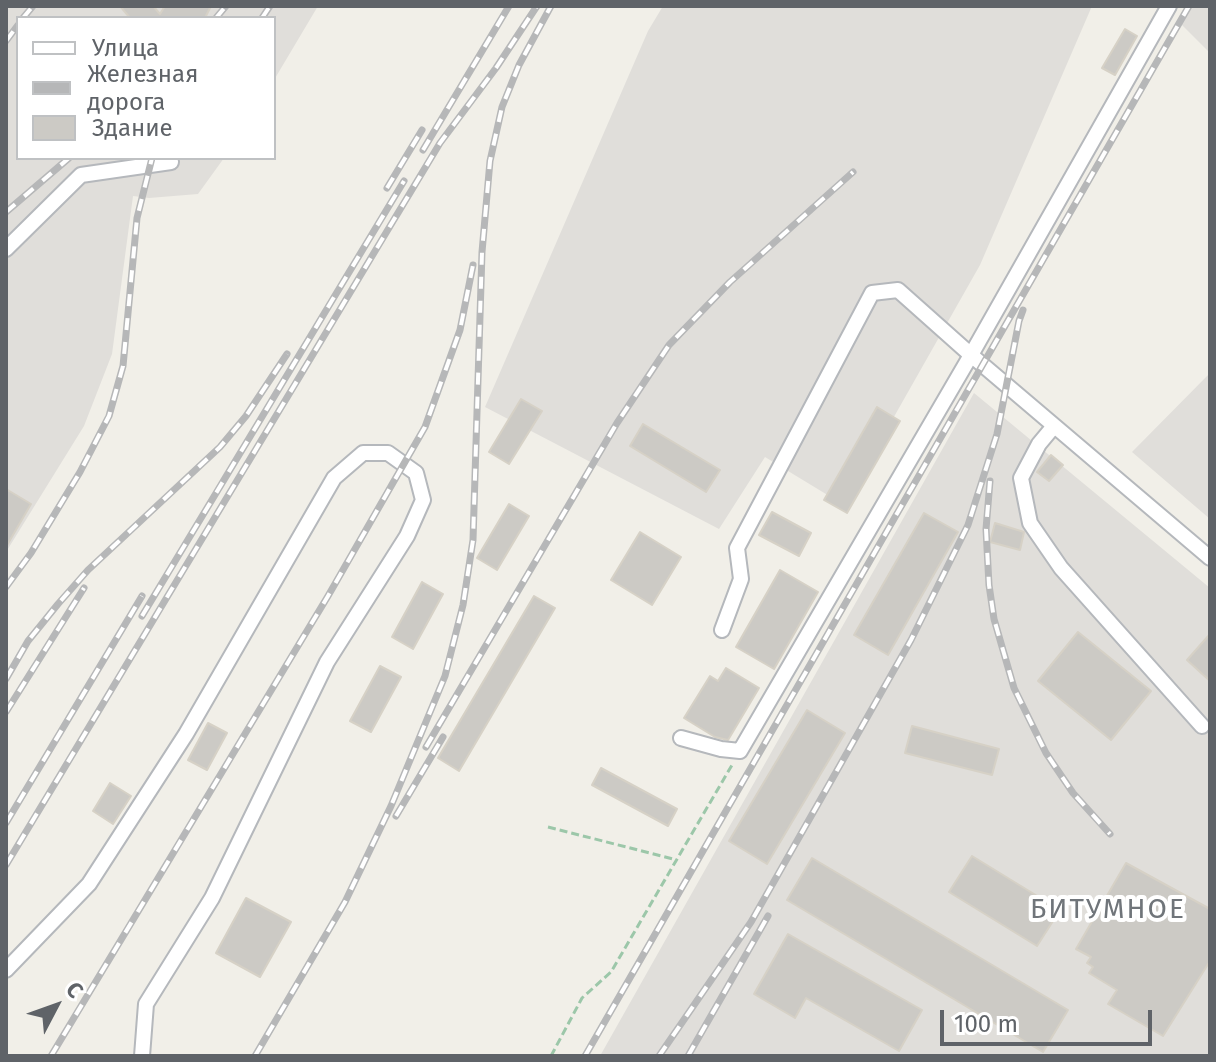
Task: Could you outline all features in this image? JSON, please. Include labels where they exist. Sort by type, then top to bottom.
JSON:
[{"type":"street","points":[[681,738],[740,751],[971,355],[1169,6]]},
{"type":"street","points":[[6,249],[81,175],[171,162]]},
{"type":"street","points":[[722,630],[741,579],[737,548],[872,293],[898,290],[1210,558]]},
{"type":"street","points":[[1054,426],[1039,444],[1021,478],[1030,523],[1061,568],[1202,726]]},
{"type":"street","points":[[6,970],[89,884],[186,734],[334,478],[363,453],[388,453],[416,473],[423,500],[407,536],[327,662],[212,898],[146,1004],[142,1056]]},
{"type":"path","points":[[551,1056],[582,998],[611,972],[740,751]]},
{"type":"path","points":[[548,827],[677,860]]},
{"type":"shaded area","points":[[6,6],[318,6],[276,77],[276,16],[16,16],[16,160],[223,160],[198,194],[149,198],[133,196],[112,354],[84,426],[6,552]]},
{"type":"shaded area","points":[[663,6],[1092,6],[980,265],[844,505],[765,457],[719,529],[485,407],[648,31]]},
{"type":"shaded area","points":[[1187,6],[1210,6],[1210,53],[1178,21]]},
{"type":"shaded area","points":[[1210,373],[1210,519],[1132,452]]},
{"type":"shaded area","points":[[974,393],[1210,588],[1210,1056],[600,1056]]},
{"type":"building","points":[[120,6],[153,6],[160,14],[165,6],[211,6],[206,16],[128,16]]},
{"type":"building","points":[[1125,29],[1137,36],[1115,75],[1102,68]]},
{"type":"building","points":[[521,399],[542,411],[509,464],[489,452]]},
{"type":"building","points":[[877,407],[900,421],[847,513],[824,500]]},
{"type":"building","points":[[643,424],[720,470],[706,492],[630,446]]},
{"type":"building","points":[[1051,455],[1063,465],[1049,481],[1037,472]]},
{"type":"building","points":[[6,489],[31,504],[6,547]]},
{"type":"building","points":[[509,504],[529,516],[497,570],[477,558]]},
{"type":"building","points":[[772,512],[811,533],[799,556],[759,535]]},
{"type":"building","points":[[924,513],[958,532],[888,655],[854,635]]},
{"type":"building","points":[[995,523],[1024,532],[1020,550],[990,542]]},
{"type":"building","points":[[640,532],[681,557],[652,605],[611,580]]},
{"type":"building","points":[[780,570],[818,592],[774,669],[736,647]]},
{"type":"building","points":[[422,582],[443,594],[413,649],[392,637]]},
{"type":"building","points":[[534,596],[555,608],[459,771],[438,758]]},
{"type":"building","points":[[1078,632],[1151,691],[1111,740],[1038,681]]},
{"type":"building","points":[[1210,634],[1210,681],[1187,660]]},
{"type":"building","points":[[380,666],[401,677],[371,732],[350,721]]},
{"type":"building","points":[[726,668],[759,688],[728,740],[715,737],[684,718],[710,676],[718,681]]},
{"type":"building","points":[[807,710],[845,733],[767,864],[729,841]]},
{"type":"building","points":[[208,723],[227,733],[207,770],[188,760]]},
{"type":"building","points":[[912,726],[999,749],[992,775],[905,753]]},
{"type":"building","points":[[601,768],[677,809],[668,826],[592,785]]},
{"type":"building","points":[[110,783],[131,796],[113,824],[93,811]]},
{"type":"building","points":[[972,856],[1060,910],[1037,946],[949,892]]},
{"type":"building","points":[[812,858],[1068,1010],[1043,1052],[787,900]]},
{"type":"building","points":[[1126,863],[1210,909],[1210,961],[1163,1036],[1108,1004],[1117,990],[1089,973],[1093,967],[1087,963],[1091,957],[1076,949]]},
{"type":"building","points":[[246,898],[291,922],[260,977],[216,953]]},
{"type":"building","points":[[788,934],[922,1010],[899,1051],[806,998],[795,1018],[754,994]]},
{"type":"railway","points":[[25,16],[33,6]]},
{"type":"railway","points":[[218,16],[226,6]]},
{"type":"railway","points":[[263,16],[270,6]]},
{"type":"railway","points":[[423,150],[509,6]]},
{"type":"railway","points":[[6,865],[440,143],[537,6]]},
{"type":"railway","points":[[255,1056],[345,902],[391,806],[445,676],[463,605],[473,540],[482,252],[490,161],[502,107],[519,65],[551,6]]},
{"type":"railway","points":[[585,1056],[1189,6]]},
{"type":"railway","points":[[6,41],[16,28]]},
{"type":"railway","points":[[387,188],[422,130]]},
{"type":"railway","points":[[6,212],[67,160]]},
{"type":"railway","points":[[6,587],[31,553],[80,472],[109,416],[123,366],[137,218],[152,160]]},
{"type":"railway","points":[[426,747],[617,423],[669,345],[730,282],[853,172]]},
{"type":"railway","points":[[142,616],[404,181]]},
{"type":"railway","points":[[51,1056],[328,596],[425,427],[460,330],[473,265]]},
{"type":"railway","points":[[659,1056],[751,922],[911,640],[968,525],[997,434],[1023,310]]},
{"type":"railway","points":[[6,679],[28,641],[88,570],[220,447],[246,416],[287,354]]},
{"type":"railway","points":[[990,481],[986,529],[989,585],[994,619],[1014,688],[1046,753],[1073,793],[1110,834]]},
{"type":"railway","points":[[6,712],[84,588]]},
{"type":"railway","points":[[6,823],[142,596]]},
{"type":"railway","points":[[396,816],[443,737]]},
{"type":"railway","points":[[688,1056],[768,916]]},
{"type":"district","name":"БИТУМНОЕ","points":[[1108,910]]}]
